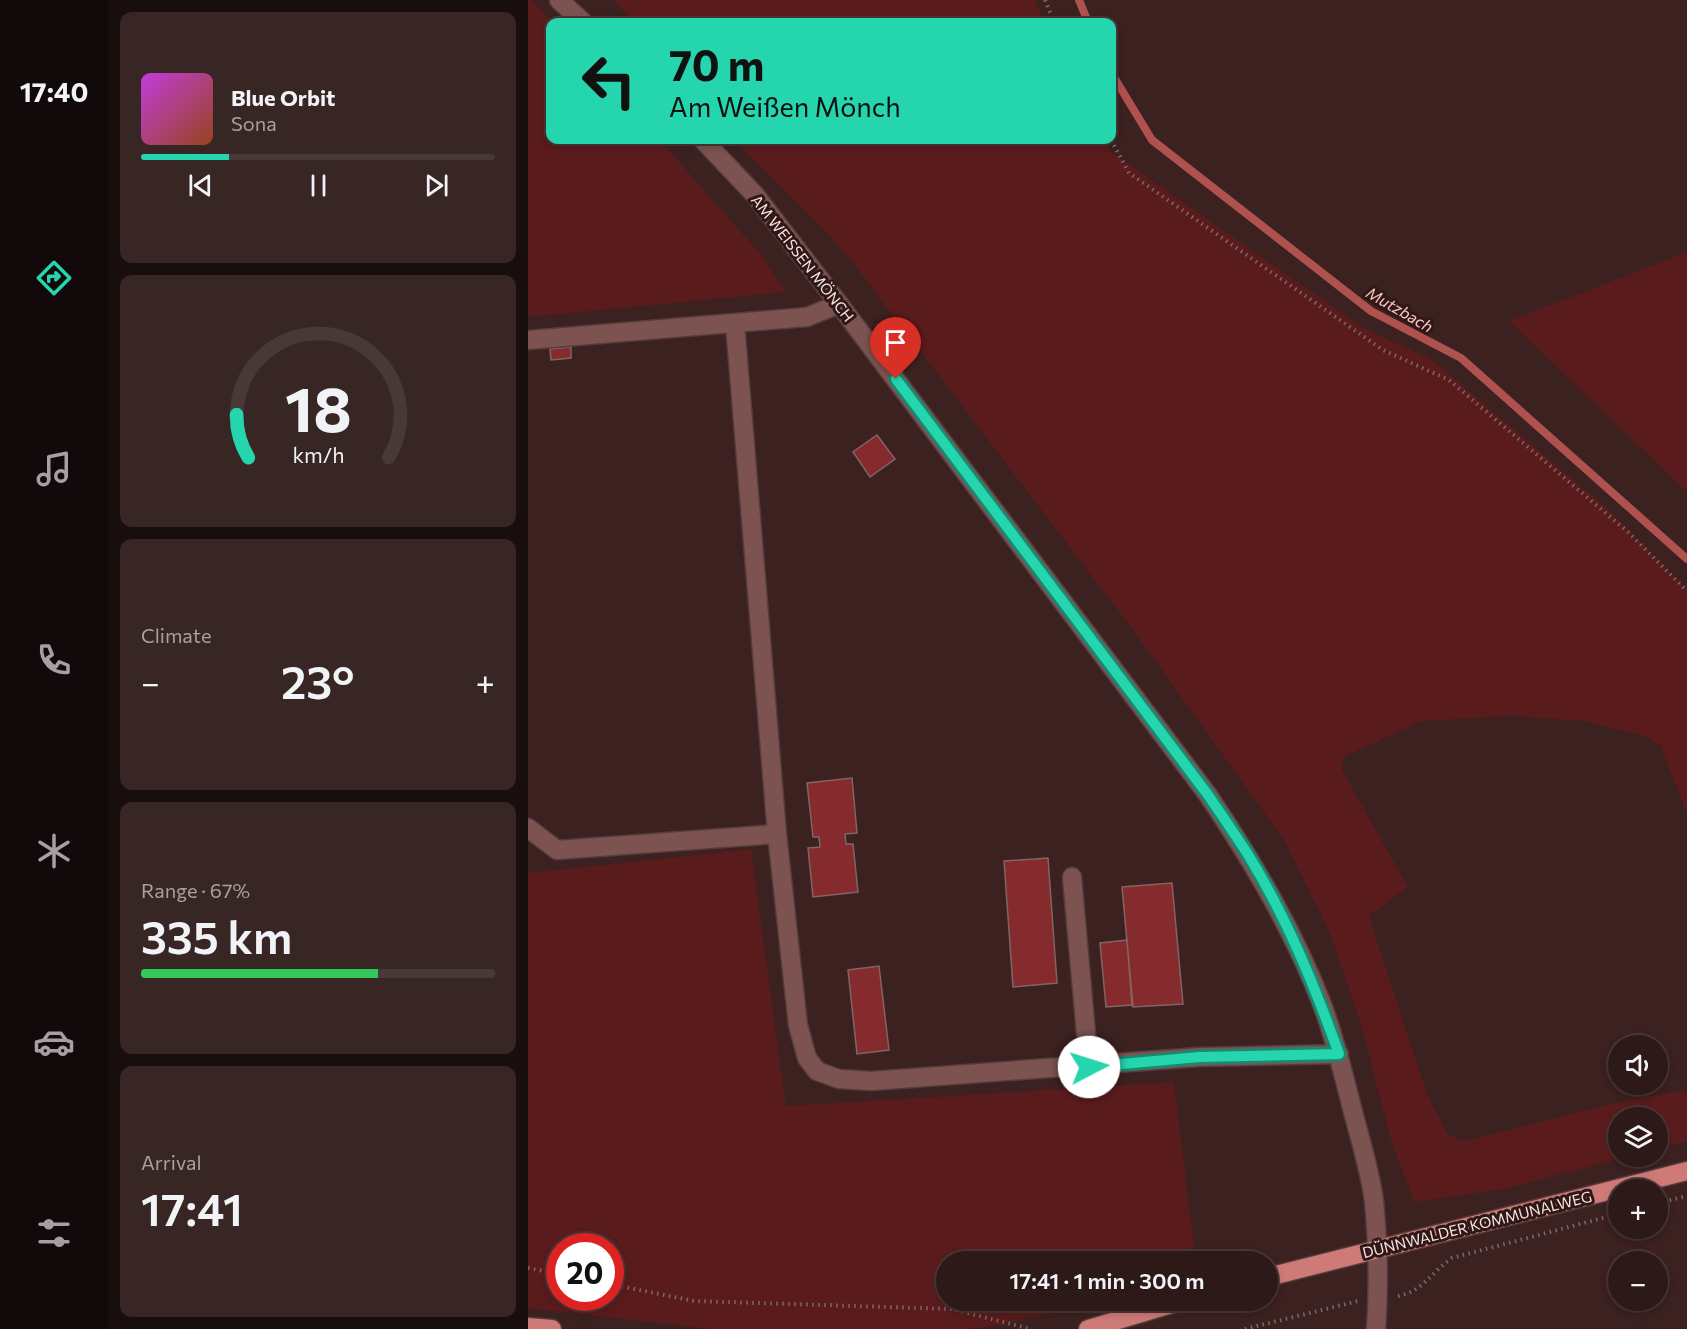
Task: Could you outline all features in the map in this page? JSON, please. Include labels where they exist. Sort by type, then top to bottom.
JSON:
[{"type":"main road","name":"DÜNNWALDER KOMMUNALWEG","points":[[1278,1274],[1687,1171]]},
{"type":"main road","points":[[1088,1329],[1148,1311]]},
{"type":"main road","points":[[528,1327],[552,1329]]},
{"type":"street","points":[[559,0],[579,18]]},
{"type":"street","name":"AM WEISSEN MÖNCH","points":[[707,144],[755,195],[839,304],[1208,795],[1247,853],[1278,908],[1304,963],[1323,1007],[1339,1054],[1374,1201],[1378,1299],[1376,1329]]},
{"type":"street","points":[[528,340],[807,317],[839,304]]},
{"type":"street","points":[[735,324],[777,834],[798,1025],[807,1058],[817,1071],[839,1079],[871,1081],[1089,1067],[1199,1057],[1339,1054]]},
{"type":"street","points":[[528,828],[557,850],[777,834]]},
{"type":"street","points":[[1072,877],[1089,1067]]},
{"type":"path","points":[[1045,0],[1052,18]]},
{"type":"path","points":[[1113,144],[1129,173],[1383,350],[1449,380],[1628,532],[1687,591]]},
{"type":"path","points":[[1668,1201],[1687,1196]]},
{"type":"path","points":[[1245,1329],[1347,1303],[1414,1292],[1440,1266],[1452,1258],[1608,1217]]},
{"type":"path","points":[[528,1268],[546,1271]]},
{"type":"path","points":[[624,1287],[694,1301],[952,1309],[1031,1329]]},
{"type":"shaded area","points":[[528,0],[532,0],[549,18],[546,18],[546,144],[664,144],[763,257],[786,292],[528,317]]},
{"type":"shaded area","points":[[614,0],[1035,0],[1042,18],[630,18]]},
{"type":"shaded area","points":[[738,144],[1106,144],[1111,152],[1365,329],[1431,359],[1610,511],[1687,589],[1687,813],[1660,745],[1645,736],[1583,721],[1512,716],[1422,721],[1345,756],[1341,768],[1408,887],[1369,916],[1427,1094],[1448,1135],[1465,1141],[1606,1105],[1687,1090],[1687,1141],[1668,1146],[1668,1107],[1608,1107],[1608,1162],[1499,1190],[1414,1202],[1390,1137],[1362,1027],[1330,933],[1284,840],[1133,630],[844,251]]},
{"type":"shaded area","points":[[1687,252],[1687,492],[1509,321]]},
{"type":"shaded area","points":[[751,849],[786,1106],[1174,1082],[1194,1247],[1185,1251],[936,1251],[936,1311],[1058,1311],[1053,1313],[987,1327],[964,1329],[709,1329],[554,1311],[624,1311],[624,1233],[546,1233],[546,1310],[528,1308],[528,873]]},
{"type":"building","points":[[571,347],[571,358],[551,360],[550,349]]},
{"type":"building","points":[[877,435],[895,459],[870,477],[853,452]]},
{"type":"building","points":[[852,778],[857,833],[845,834],[846,844],[853,844],[858,892],[813,897],[808,848],[820,847],[819,837],[813,837],[807,783]]},
{"type":"building","points":[[1048,858],[1057,983],[1013,987],[1004,861]]},
{"type":"building","points":[[1172,883],[1183,1004],[1133,1007],[1122,887]]},
{"type":"building","points":[[1127,940],[1132,1005],[1106,1007],[1100,943]]},
{"type":"building","points":[[879,966],[889,1050],[857,1054],[848,970]]},
{"type":"waterway","name":"Mutzbach","points":[[1079,0],[1086,18]]},
{"type":"waterway","name":"Mutzbach","points":[[1116,81],[1152,140],[1371,311],[1461,358],[1687,559]]},
{"type":"route","points":[[896,379],[1208,795],[1247,853],[1278,908],[1304,963],[1323,1007],[1339,1054],[1199,1057],[1089,1067]]}]
